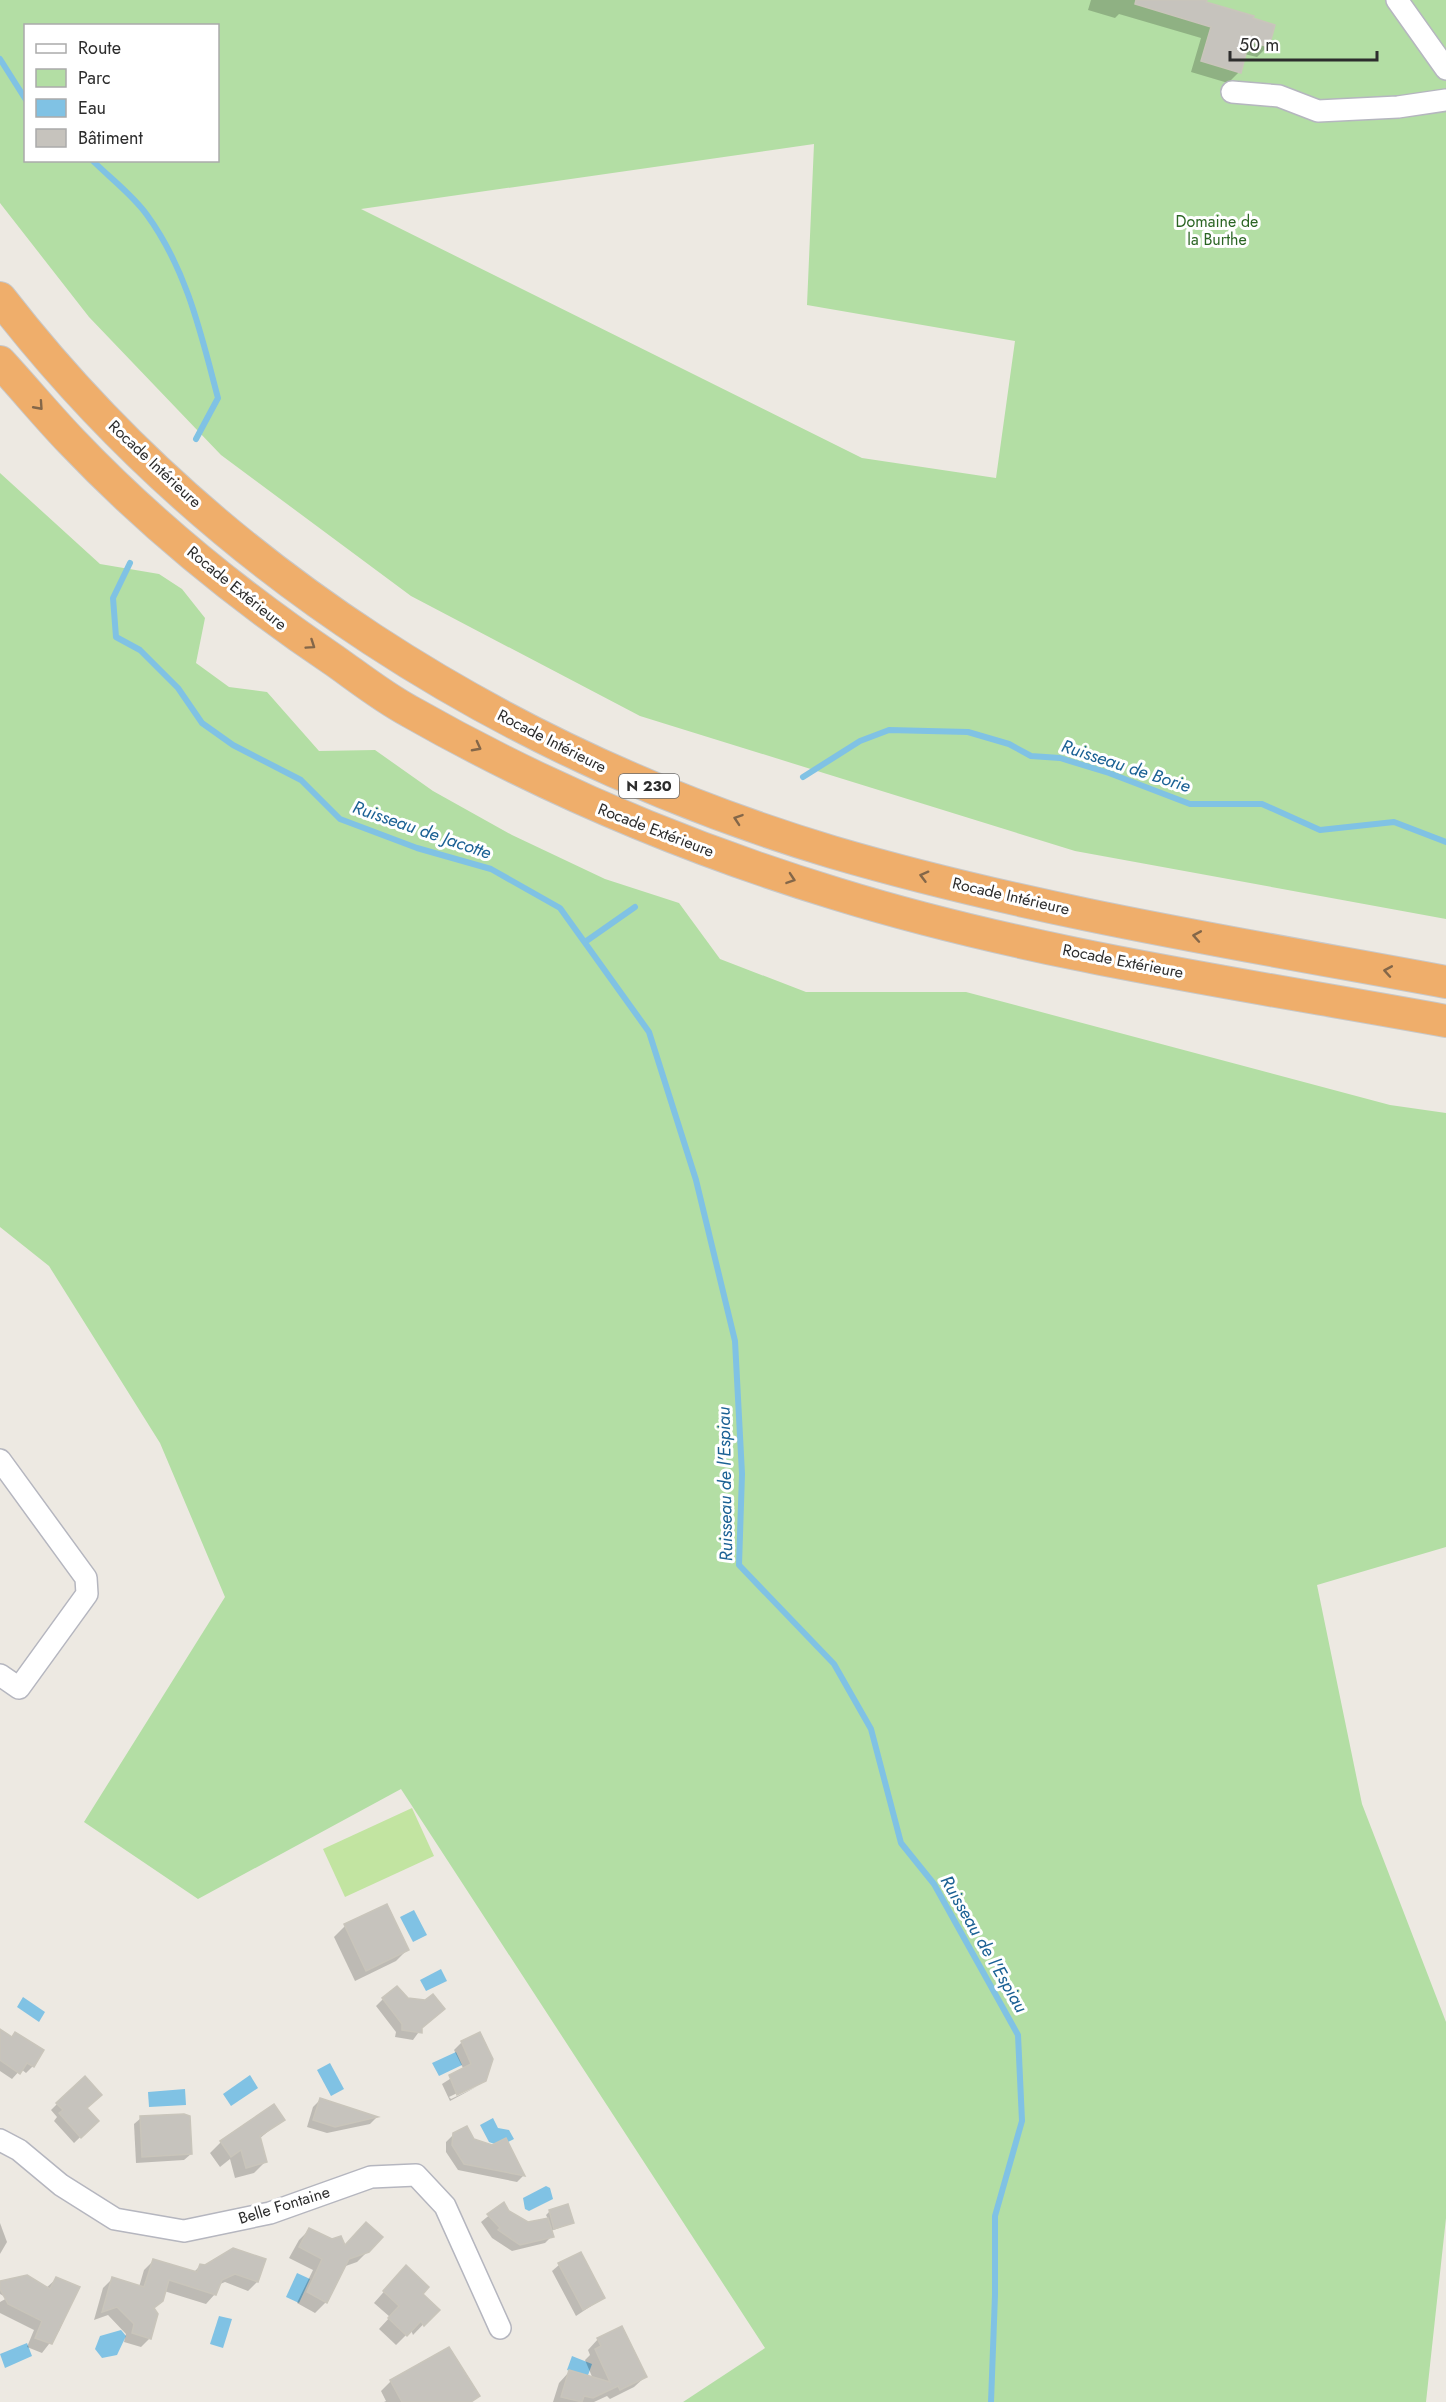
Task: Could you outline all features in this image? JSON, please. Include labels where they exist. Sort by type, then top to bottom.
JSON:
[{"type":"highway","name":"Rocade Intérieure","points":[[0,298],[21,325],[129,441],[186,496],[303,593],[420,672],[550,742],[697,806],[832,852],[986,892],[1143,926],[1446,982]]},
{"type":"highway","name":"Rocade Extérieure","points":[[0,362],[72,443],[164,530],[272,618],[406,710],[566,794],[676,840],[806,884],[971,930],[1127,963],[1446,1022]]},
{"type":"street","points":[[1397,0],[1446,69]]},
{"type":"street","points":[[1232,92],[1279,96],[1318,111],[1398,107],[1446,100]]},
{"type":"street","points":[[0,1460],[86,1578],[87,1594],[19,1688],[0,1675]]},
{"type":"street","name":"Belle Fontaine","points":[[0,2140],[19,2150],[61,2185],[116,2219],[184,2231],[270,2213],[371,2178],[416,2175],[445,2206],[500,2328]]},
{"type":"green space","name":"Domaine de la Burthe","points":[[0,0],[1446,0],[1446,919],[1075,851],[640,716],[411,596],[221,455],[89,317],[0,203]],"holes":[[[814,144],[807,305],[1015,341],[996,478],[862,458],[361,209]]]},
{"type":"green space","points":[[0,473],[100,564],[159,574],[182,589],[205,618],[196,663],[229,687],[267,692],[319,751],[375,750],[433,791],[512,835],[605,879],[679,903],[720,959],[806,992],[966,992],[1390,1105],[1446,1113],[1446,1547],[1317,1585],[1362,1804],[1446,2022],[1446,2218],[1426,2402],[683,2402],[765,2348],[401,1789],[198,1899],[84,1822],[225,1597],[160,1443],[49,1266],[0,1227]]},
{"type":"green space","points":[[412,1808],[434,1856],[345,1897],[323,1849]]},
{"type":"water","points":[[414,1910],[427,1935],[413,1942],[400,1917]]},
{"type":"water","points":[[441,1969],[447,1981],[426,1991],[420,1980]]},
{"type":"water","points":[[23,1997],[45,2012],[39,2022],[17,2007]]},
{"type":"water","points":[[456,2052],[462,2065],[439,2076],[432,2063]]},
{"type":"water","points":[[330,2063],[344,2089],[331,2096],[317,2070]]},
{"type":"water","points":[[250,2075],[258,2088],[231,2106],[223,2094]]},
{"type":"water","points":[[185,2089],[186,2105],[149,2107],[148,2092]]},
{"type":"water","points":[[493,2118],[498,2128],[509,2130],[514,2139],[500,2146],[489,2142],[480,2125]]},
{"type":"water","points":[[546,2186],[550,2188],[553,2199],[529,2211],[525,2209],[523,2198]]},
{"type":"water","points":[[297,2273],[310,2279],[299,2303],[286,2297]]},
{"type":"water","points":[[219,2316],[232,2319],[223,2348],[210,2344]]},
{"type":"water","points":[[121,2330],[126,2336],[117,2355],[102,2358],[95,2349],[100,2336]]},
{"type":"water","points":[[27,2343],[32,2356],[5,2368],[0,2354]]},
{"type":"water","points":[[572,2356],[592,2364],[587,2378],[567,2370]]},
{"type":"building","points":[[1136,0],[1207,0],[1206,2],[1254,16],[1253,18],[1275,25],[1269,47],[1249,41],[1241,73],[1201,61],[1211,27],[1135,4]]},
{"type":"building","points":[[387,1904],[409,1950],[366,1971],[344,1924]]},
{"type":"building","points":[[397,1986],[408,1998],[425,2000],[433,1994],[445,2009],[422,2028],[422,2033],[402,2030],[402,2024],[382,1998]]},
{"type":"building","points":[[0,2029],[12,2037],[15,2032],[44,2050],[34,2067],[27,2063],[20,2074],[0,2060]]},
{"type":"building","points":[[480,2032],[493,2059],[486,2081],[457,2095],[449,2075],[471,2064],[461,2041]]},
{"type":"building","points":[[85,2076],[102,2095],[87,2108],[99,2121],[81,2138],[59,2113],[63,2110],[56,2103]]},
{"type":"building","points":[[320,2098],[378,2117],[335,2127],[313,2120]]},
{"type":"building","points":[[274,2104],[285,2120],[260,2136],[267,2162],[246,2168],[241,2150],[231,2157],[220,2141]]},
{"type":"building","points":[[184,2114],[190,2116],[192,2154],[142,2157],[140,2116]]},
{"type":"building","points":[[467,2126],[474,2139],[492,2145],[506,2138],[525,2176],[464,2164],[452,2145],[453,2133]]},
{"type":"building","points":[[504,2202],[509,2211],[528,2222],[548,2218],[554,2237],[520,2245],[498,2230],[500,2228],[487,2214]]},
{"type":"building","points":[[568,2204],[574,2223],[554,2229],[549,2210]]},
{"type":"building","points":[[366,2222],[383,2237],[369,2252],[349,2259],[327,2303],[307,2292],[322,2259],[299,2247],[309,2228],[332,2239],[341,2236],[345,2245]]},
{"type":"building","points":[[233,2248],[266,2259],[258,2282],[235,2274],[222,2280],[216,2295],[169,2280],[163,2301],[154,2308],[158,2314],[151,2339],[132,2333],[134,2324],[117,2307],[102,2312],[112,2277],[144,2287],[153,2259],[197,2272],[200,2264],[205,2265]]},
{"type":"building","points":[[581,2252],[605,2298],[583,2310],[558,2263]]},
{"type":"building","points":[[406,2265],[429,2287],[423,2294],[440,2310],[424,2326],[421,2321],[407,2336],[388,2318],[399,2306],[383,2291]]},
{"type":"building","points":[[27,2275],[50,2289],[56,2277],[80,2287],[52,2344],[35,2338],[42,2321],[8,2304],[0,2289],[0,2281]]},
{"type":"building","points":[[622,2326],[647,2377],[620,2390],[618,2386],[593,2398],[584,2396],[582,2402],[561,2397],[569,2370],[610,2382],[595,2349],[601,2346],[597,2338]]},
{"type":"building","points":[[449,2347],[480,2396],[471,2402],[402,2402],[390,2380]]},
{"type":"waterway","name":"Ruisseau de Jacotte","points":[[0,59],[24,97]]},
{"type":"waterway","name":"Ruisseau de Jacotte","points":[[94,162],[147,215],[161,236],[183,280],[218,398],[196,439]]},
{"type":"waterway","name":"Ruisseau de l'Espiau","points":[[130,563],[113,598],[116,637],[140,650],[178,688],[202,723],[233,745],[301,780],[340,819],[417,848],[491,869],[560,908],[649,1032],[696,1180],[735,1341],[742,1474],[739,1565],[834,1664],[871,1729],[901,1843],[934,1884],[1018,2035],[1022,2121],[995,2216],[991,2402]]},
{"type":"waterway","name":"Ruisseau de Borie","points":[[803,777],[860,741],[889,730],[968,732],[1009,744],[1031,756],[1060,758],[1109,773],[1190,804],[1262,804],[1320,830],[1394,822],[1446,842]]},
{"type":"waterway","name":"Ruisseau de Borie","points":[[585,942],[635,907]]}]
